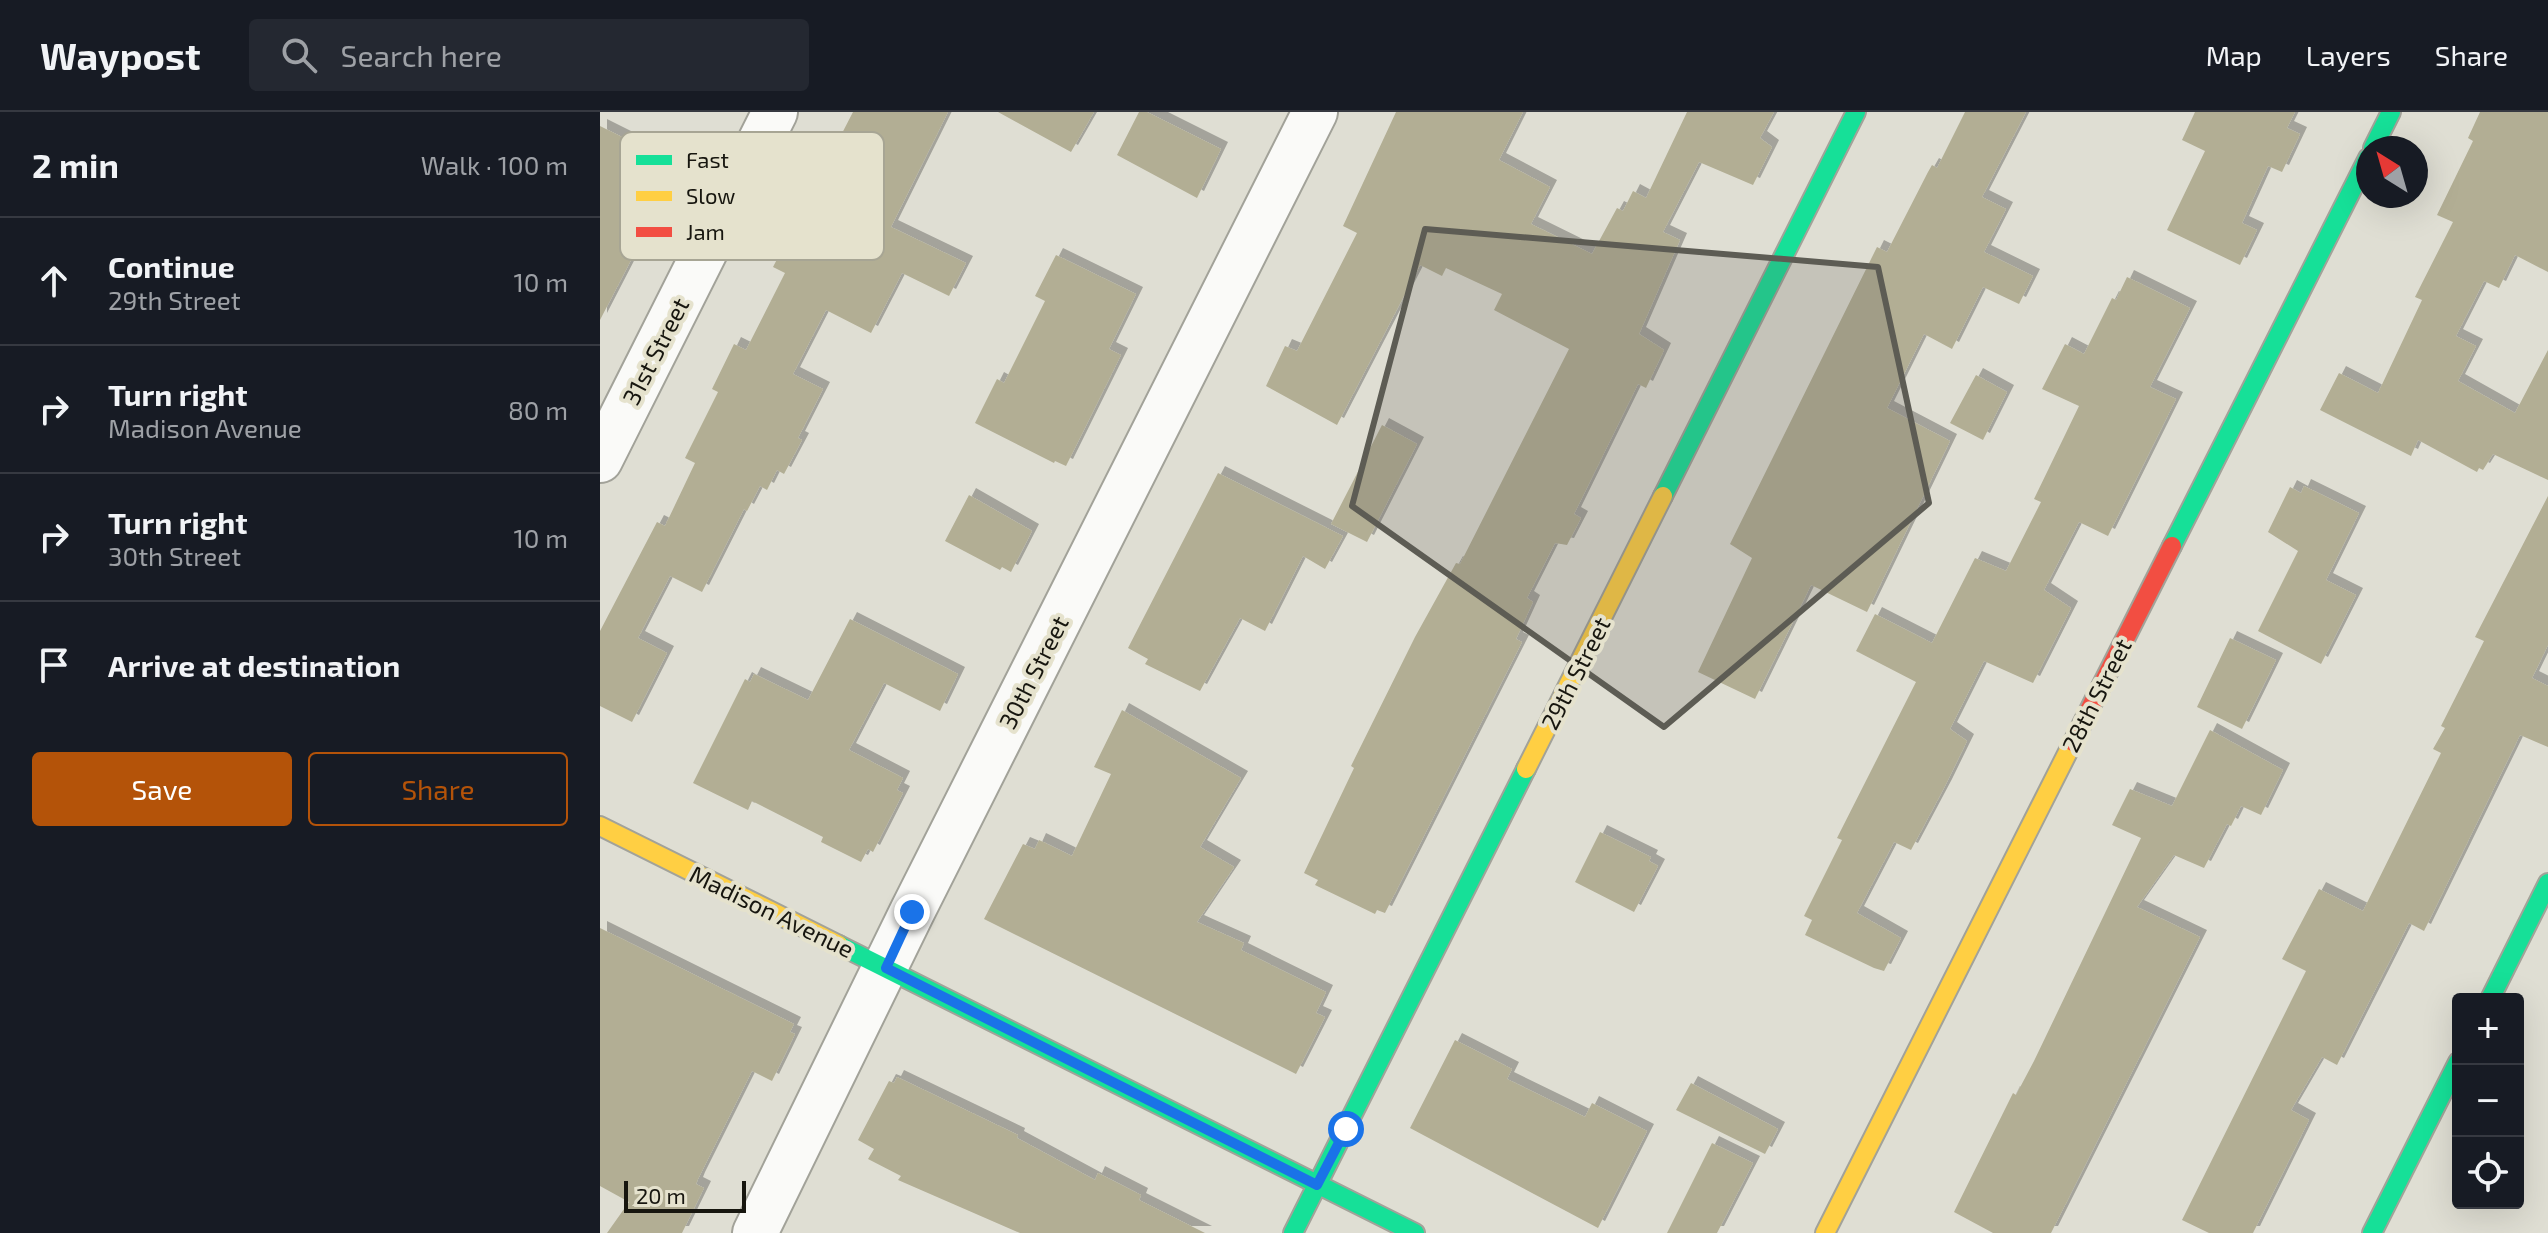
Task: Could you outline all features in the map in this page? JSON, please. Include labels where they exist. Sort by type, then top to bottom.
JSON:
[{"type":"street","name":"31st Street","points":[[765,132],[775,112]]},
{"type":"street","name":"30th Street","points":[[755,1233],[1315,112]]},
{"type":"street","name":"29th Street","points":[[1293,1233],[1856,112]]},
{"type":"street","points":[[2379,136],[2391,112]]},
{"type":"street","name":"28th Street","points":[[1825,1233],[2356,182]]},
{"type":"street","name":"31st Street","points":[[600,460],[701,260]]},
{"type":"street","name":"Madison Avenue","points":[[600,826],[1415,1233]]},
{"type":"street","points":[[2493,993],[2548,883]]},
{"type":"street","points":[[2372,1233],[2456,1065]]},
{"type":"highlighted area","points":[[1425,229],[1878,267],[1929,503],[1664,727],[1352,506]]},
{"type":"building","points":[[853,112],[948,112],[891,227],[966,263],[949,296],[902,273],[871,333],[826,310],[793,374],[823,389],[798,438],[802,440],[784,474],[777,470],[767,490],[760,486],[747,511],[744,509],[702,592],[670,576],[638,638],[667,653],[632,722],[600,706],[600,631],[657,522],[665,526],[695,463],[685,458],[718,392],[712,389],[734,344],[746,350],[785,273],[773,267],[777,260],[884,260],[884,132],[843,132]]},
{"type":"building","points":[[998,112],[1094,112],[1071,152]]},
{"type":"building","points":[[1139,112],[1147,112],[1221,149],[1197,198],[1117,155]]},
{"type":"building","points":[[1396,112],[1523,112],[1499,160],[1550,187],[1531,224],[1592,254],[1617,208],[1623,211],[1633,191],[1646,198],[1687,112],[1774,112],[1760,138],[1772,147],[1753,185],[1699,162],[1663,232],[1680,240],[1639,334],[1664,350],[1646,388],[1638,384],[1574,514],[1581,518],[1567,545],[1555,543],[1527,598],[1533,602],[1516,639],[1522,642],[1385,913],[1377,910],[1375,914],[1315,885],[1318,880],[1304,873],[1354,768],[1351,766],[1415,637],[1456,563],[1460,564],[1569,349],[1494,310],[1502,294],[1446,268],[1442,276],[1420,265],[1337,425],[1266,386],[1285,346],[1297,351],[1357,233],[1343,226]]},
{"type":"building","points":[[1965,112],[2026,112],[1982,197],[2006,209],[1984,252],[2033,276],[2019,304],[1983,287],[1952,349],[1924,334],[1887,408],[1950,441],[1867,612],[1811,585],[1755,699],[1698,672],[1752,558],[1730,544],[1877,247],[1887,252],[1928,172],[1932,165],[1937,168]]},
{"type":"building","points":[[2195,112],[2295,112],[2287,128],[2300,134],[2282,172],[2268,166],[2242,223],[2257,230],[2240,265],[2167,230],[2205,151],[2182,140]]},
{"type":"building","points":[[2480,112],[2548,112],[2548,272],[2515,255],[2499,288],[2484,281],[2456,336],[2476,346],[2458,381],[2515,413],[2548,350],[2548,480],[2493,454],[2483,470],[2479,468],[2477,472],[2418,440],[2411,456],[2320,410],[2339,373],[2378,393],[2422,300],[2415,297],[2453,222],[2437,215],[2473,141],[2468,138]]},
{"type":"building","points":[[600,126],[620,136],[620,260],[631,260],[600,320]]},
{"type":"building","points":[[1056,255],[1136,294],[1109,349],[1121,355],[1066,466],[1054,463],[975,423],[997,379],[1004,383],[1045,301],[1035,296]]},
{"type":"building","points":[[2127,277],[2190,308],[2150,387],[2176,399],[2108,536],[2079,522],[2044,590],[2071,608],[2033,683],[1984,661],[1950,729],[1967,741],[1945,786],[1911,850],[1894,842],[1857,913],[1901,938],[1884,971],[1874,968],[1805,935],[1812,920],[1804,916],[1842,840],[1837,838],[1916,682],[1856,651],[1875,614],[1932,643],[1975,558],[2006,571],[2041,502],[2034,499],[2079,406],[2042,389],[2065,344],[2084,354],[2112,298],[2116,300]]},
{"type":"building","points":[[1976,375],[2007,392],[1983,440],[1950,423]]},
{"type":"building","points":[[1382,425],[1417,444],[1367,542],[1331,524]]},
{"type":"building","points":[[1218,473],[1343,536],[1325,569],[1303,556],[1265,631],[1240,618],[1200,691],[1145,664],[1148,659],[1128,648]]},
{"type":"building","points":[[2304,486],[2359,513],[2326,580],[2356,595],[2321,664],[2258,631],[2298,551],[2268,532],[2290,487],[2301,493]]},
{"type":"building","points":[[969,495],[1032,531],[1011,572],[1002,567],[1000,570],[945,541]]},
{"type":"building","points":[[2548,496],[2548,645],[2532,678],[2548,686],[2548,747],[2520,735],[2424,931],[2409,923],[2337,1065],[2322,1057],[2291,1110],[2309,1120],[2253,1233],[2209,1233],[2182,1220],[2306,971],[2282,959],[2319,889],[2363,911],[2441,753],[2433,749],[2445,728],[2441,726],[2484,641],[2475,637]]},
{"type":"building","points":[[850,619],[958,674],[940,711],[884,683],[849,750],[903,778],[897,790],[903,793],[873,852],[868,849],[861,862],[821,842],[823,837],[752,801],[748,810],[693,783],[745,679],[750,682],[754,674],[808,700]]},
{"type":"building","points":[[2230,638],[2276,660],[2242,729],[2197,707]]},
{"type":"building","points":[[1122,710],[1241,778],[1200,847],[1234,867],[1197,922],[1244,943],[1241,950],[1326,992],[1316,1013],[1325,1017],[1296,1074],[984,919],[1023,844],[1035,849],[1039,840],[1072,856],[1111,774],[1094,767]]},
{"type":"building","points":[[2210,730],[2283,770],[2261,815],[2241,806],[2231,826],[2227,824],[2204,868],[2174,855],[2137,907],[2200,937],[2051,1233],[1993,1233],[1954,1212],[2013,1093],[2016,1095],[2034,1061],[2141,838],[2112,825],[2130,789],[2172,806]]},
{"type":"building","points":[[1600,832],[1651,857],[1649,861],[1658,866],[1634,912],[1575,882]]},
{"type":"building","points":[[600,928],[794,1024],[790,1032],[795,1034],[772,1081],[752,1071],[698,1179],[696,1184],[704,1188],[682,1233],[607,1233],[629,1202],[600,1186]]},
{"type":"building","points":[[1455,1040],[1512,1069],[1507,1079],[1585,1117],[1592,1103],[1647,1131],[1598,1228],[1410,1128]]},
{"type":"building","points":[[897,1077],[1018,1135],[1017,1138],[1095,1180],[1098,1173],[1141,1195],[1139,1200],[1205,1233],[1020,1233],[898,1180],[901,1176],[868,1159],[874,1149],[858,1140],[889,1081],[894,1083]]},
{"type":"building","points":[[1691,1083],[1778,1129],[1765,1154],[1676,1110]]},
{"type":"building","points":[[1712,1143],[1753,1163],[1717,1233],[1667,1233]]},
{"type":"traffic: fast","points":[[1663,496],[1856,112]]},
{"type":"traffic: fast","points":[[2379,136],[2391,112]]},
{"type":"traffic: fast","points":[[2172,546],[2356,182]]},
{"type":"traffic: fast","points":[[1293,1233],[1526,769]]},
{"type":"traffic: fast","points":[[2493,993],[2548,883]]},
{"type":"traffic: fast","points":[[839,945],[1415,1233]]},
{"type":"traffic: fast","points":[[2372,1233],[2456,1065]]},
{"type":"traffic: slow","points":[[1526,769],[1663,496]]},
{"type":"traffic: slow","points":[[1825,1233],[2073,742]]},
{"type":"traffic: slow","points":[[600,826],[839,945]]},
{"type":"traffic: jam","points":[[2073,742],[2172,546]]},
{"type":"route","points":[[912,912],[886,968],[1317,1185],[1346,1129]]}]
